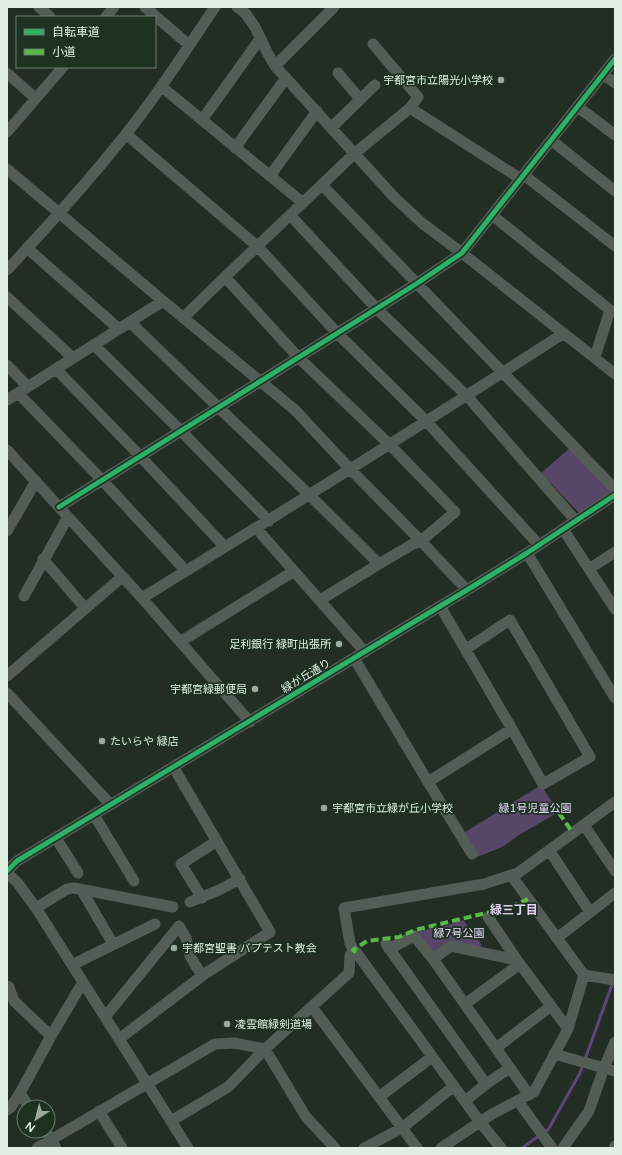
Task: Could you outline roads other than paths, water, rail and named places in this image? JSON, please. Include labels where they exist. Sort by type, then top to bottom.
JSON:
[{"type":"street","points":[[38,7],[49,16]]},
{"type":"street","points":[[107,16],[114,7]]},
{"type":"street","points":[[145,7],[155,16]]},
{"type":"street","points":[[7,270],[59,213],[126,134],[162,87],[215,7]]},
{"type":"street","points":[[237,7],[246,14],[255,27],[275,66],[394,197],[422,223],[615,374]]},
{"type":"street","points":[[275,66],[334,7]]},
{"type":"street","points":[[156,16],[189,45]]},
{"type":"street","points":[[202,120],[260,39]]},
{"type":"street","points":[[183,318],[354,154],[410,108],[418,97],[373,44]]},
{"type":"street","points":[[59,507],[377,309],[462,253],[615,59]]},
{"type":"street","points":[[7,132],[62,68]]},
{"type":"street","points":[[7,73],[35,98]]},
{"type":"street","points":[[338,73],[360,99]]},
{"type":"street","points":[[603,74],[615,83]]},
{"type":"street","points":[[235,148],[286,78]]},
{"type":"street","points":[[332,127],[374,85]]},
{"type":"street","points":[[162,87],[303,203]]},
{"type":"street","points":[[578,107],[615,135]]},
{"type":"street","points":[[410,108],[522,177],[615,246]]},
{"type":"street","points":[[270,176],[317,111]]},
{"type":"street","points":[[126,134],[257,246],[337,333],[427,422],[539,545]]},
{"type":"street","points":[[551,140],[615,191]]},
{"type":"street","points":[[7,169],[183,318],[295,410],[467,590]]},
{"type":"street","points":[[322,185],[416,284],[504,372],[615,489]]},
{"type":"street","points":[[290,215],[377,309],[466,396],[576,521]]},
{"type":"street","points":[[492,215],[610,310],[595,357]]},
{"type":"street","points":[[27,248],[119,329]]},
{"type":"street","points":[[225,277],[298,357],[390,444],[455,512],[421,541],[413,544],[320,600]]},
{"type":"street","points":[[7,297],[73,358]]},
{"type":"street","points":[[7,400],[164,301]]},
{"type":"street","points":[[130,322],[310,495],[379,564]]},
{"type":"street","points":[[142,598],[269,521],[427,422],[564,333]]},
{"type":"street","points":[[94,345],[269,521]]},
{"type":"street","points":[[7,365],[28,387]]},
{"type":"street","points":[[56,369],[225,547]]},
{"type":"street","points":[[18,393],[102,480],[186,571]]},
{"type":"street","points":[[7,450],[142,598],[250,722]]},
{"type":"street","points":[[7,530],[36,481]]},
{"type":"street","name":"緑が丘通り","points":[[7,872],[17,861],[174,768],[467,590],[527,553],[615,495]]},
{"type":"street","points":[[24,596],[68,516]]},
{"type":"street","points":[[256,528],[365,652]]},
{"type":"street","points":[[563,529],[614,607]]},
{"type":"street","points":[[589,569],[615,552]]},
{"type":"street","points":[[527,553],[615,698]]},
{"type":"street","points":[[43,560],[85,608]]},
{"type":"street","points":[[180,642],[294,571]]},
{"type":"street","points":[[7,676],[122,577]]},
{"type":"street","points":[[440,606],[512,728],[543,784],[590,757],[510,620],[466,649]]},
{"type":"street","points":[[354,658],[472,854]]},
{"type":"street","points":[[7,693],[111,805]]},
{"type":"street","points":[[428,782],[512,728]]},
{"type":"street","points":[[119,1039],[202,976],[270,932],[174,768]]},
{"type":"street","points":[[501,1148],[353,953],[344,908],[484,884],[518,873],[615,802]]},
{"type":"street","points":[[94,815],[134,881]]},
{"type":"street","points":[[584,825],[615,871]]},
{"type":"street","points":[[56,838],[78,873]]},
{"type":"street","points":[[202,898],[181,864],[217,841]]},
{"type":"street","points":[[549,850],[590,912]]},
{"type":"street","points":[[7,872],[17,882],[36,908],[188,1148]]},
{"type":"street","points":[[511,875],[584,975],[611,979]]},
{"type":"street","points":[[190,902],[202,898],[240,879]]},
{"type":"street","points":[[36,908],[67,889],[74,888],[173,907]]},
{"type":"street","points":[[81,889],[113,944]]},
{"type":"street","points":[[556,938],[615,893]]},
{"type":"street","points":[[488,917],[518,962],[568,1029]]},
{"type":"street","points":[[72,965],[155,924]]},
{"type":"street","points":[[105,1017],[180,926],[186,938],[190,956],[202,976]]},
{"type":"street","points":[[486,1084],[388,946],[414,936],[433,959],[529,1095]]},
{"type":"street","points":[[433,959],[451,946],[518,962]]},
{"type":"street","points":[[171,1121],[228,1087],[265,1049],[349,973],[353,953]]},
{"type":"street","points":[[465,1004],[518,962]]},
{"type":"street","points":[[445,1147],[492,1114],[534,1092],[568,1029],[584,975]]},
{"type":"street","points":[[7,1110],[11,1107],[20,1093],[83,982]]},
{"type":"street","points":[[7,986],[9,987],[14,1001],[51,1036]]},
{"type":"street","points":[[496,1048],[551,1006]]},
{"type":"street","points":[[312,1007],[417,1148]]},
{"type":"street","points":[[563,1148],[589,1111],[615,1042]]},
{"type":"street","points":[[37,1148],[215,1044],[234,1043],[265,1049],[306,1117],[335,1148]]},
{"type":"street","points":[[554,1054],[615,1071]]},
{"type":"street","points":[[379,1097],[432,1057]]},
{"type":"street","points":[[465,1101],[486,1084],[510,1068]]},
{"type":"street","points":[[364,1148],[402,1128],[454,1086]]},
{"type":"street","points":[[20,1093],[24,1099]]},
{"type":"street","points":[[518,1101],[552,1148]]},
{"type":"street","points":[[99,1111],[122,1148]]},
{"type":"waterway","points":[[544,1132],[548,1130],[580,1073],[613,982]]},
{"type":"waterway","points":[[522,1148],[540,1135]]},
{"type":"place","name":"宇都宮市立陽光小学校","points":[[501,80]]},
{"type":"place","name":"足利銀行 緑町出張所","points":[[339,644]]},
{"type":"place","name":"宇都宮緑郵便局","points":[[255,689]]},
{"type":"place","name":"たいらや 緑店","points":[[102,741]]},
{"type":"place","name":"宇都宮市立緑が丘小学校","points":[[324,808]]},
{"type":"place","name":"宇都宮聖書 バプテスト教会","points":[[174,948]]},
{"type":"place","name":"凌雲館緑剣道場","points":[[227,1024]]},
{"type":"district","name":"緑三丁目","points":[[514,910]]},
{"type":"park label","name":"緑1号児童公園","points":[[535,808]]},
{"type":"park label","name":"緑7号公園","points":[[459,933]]}]
